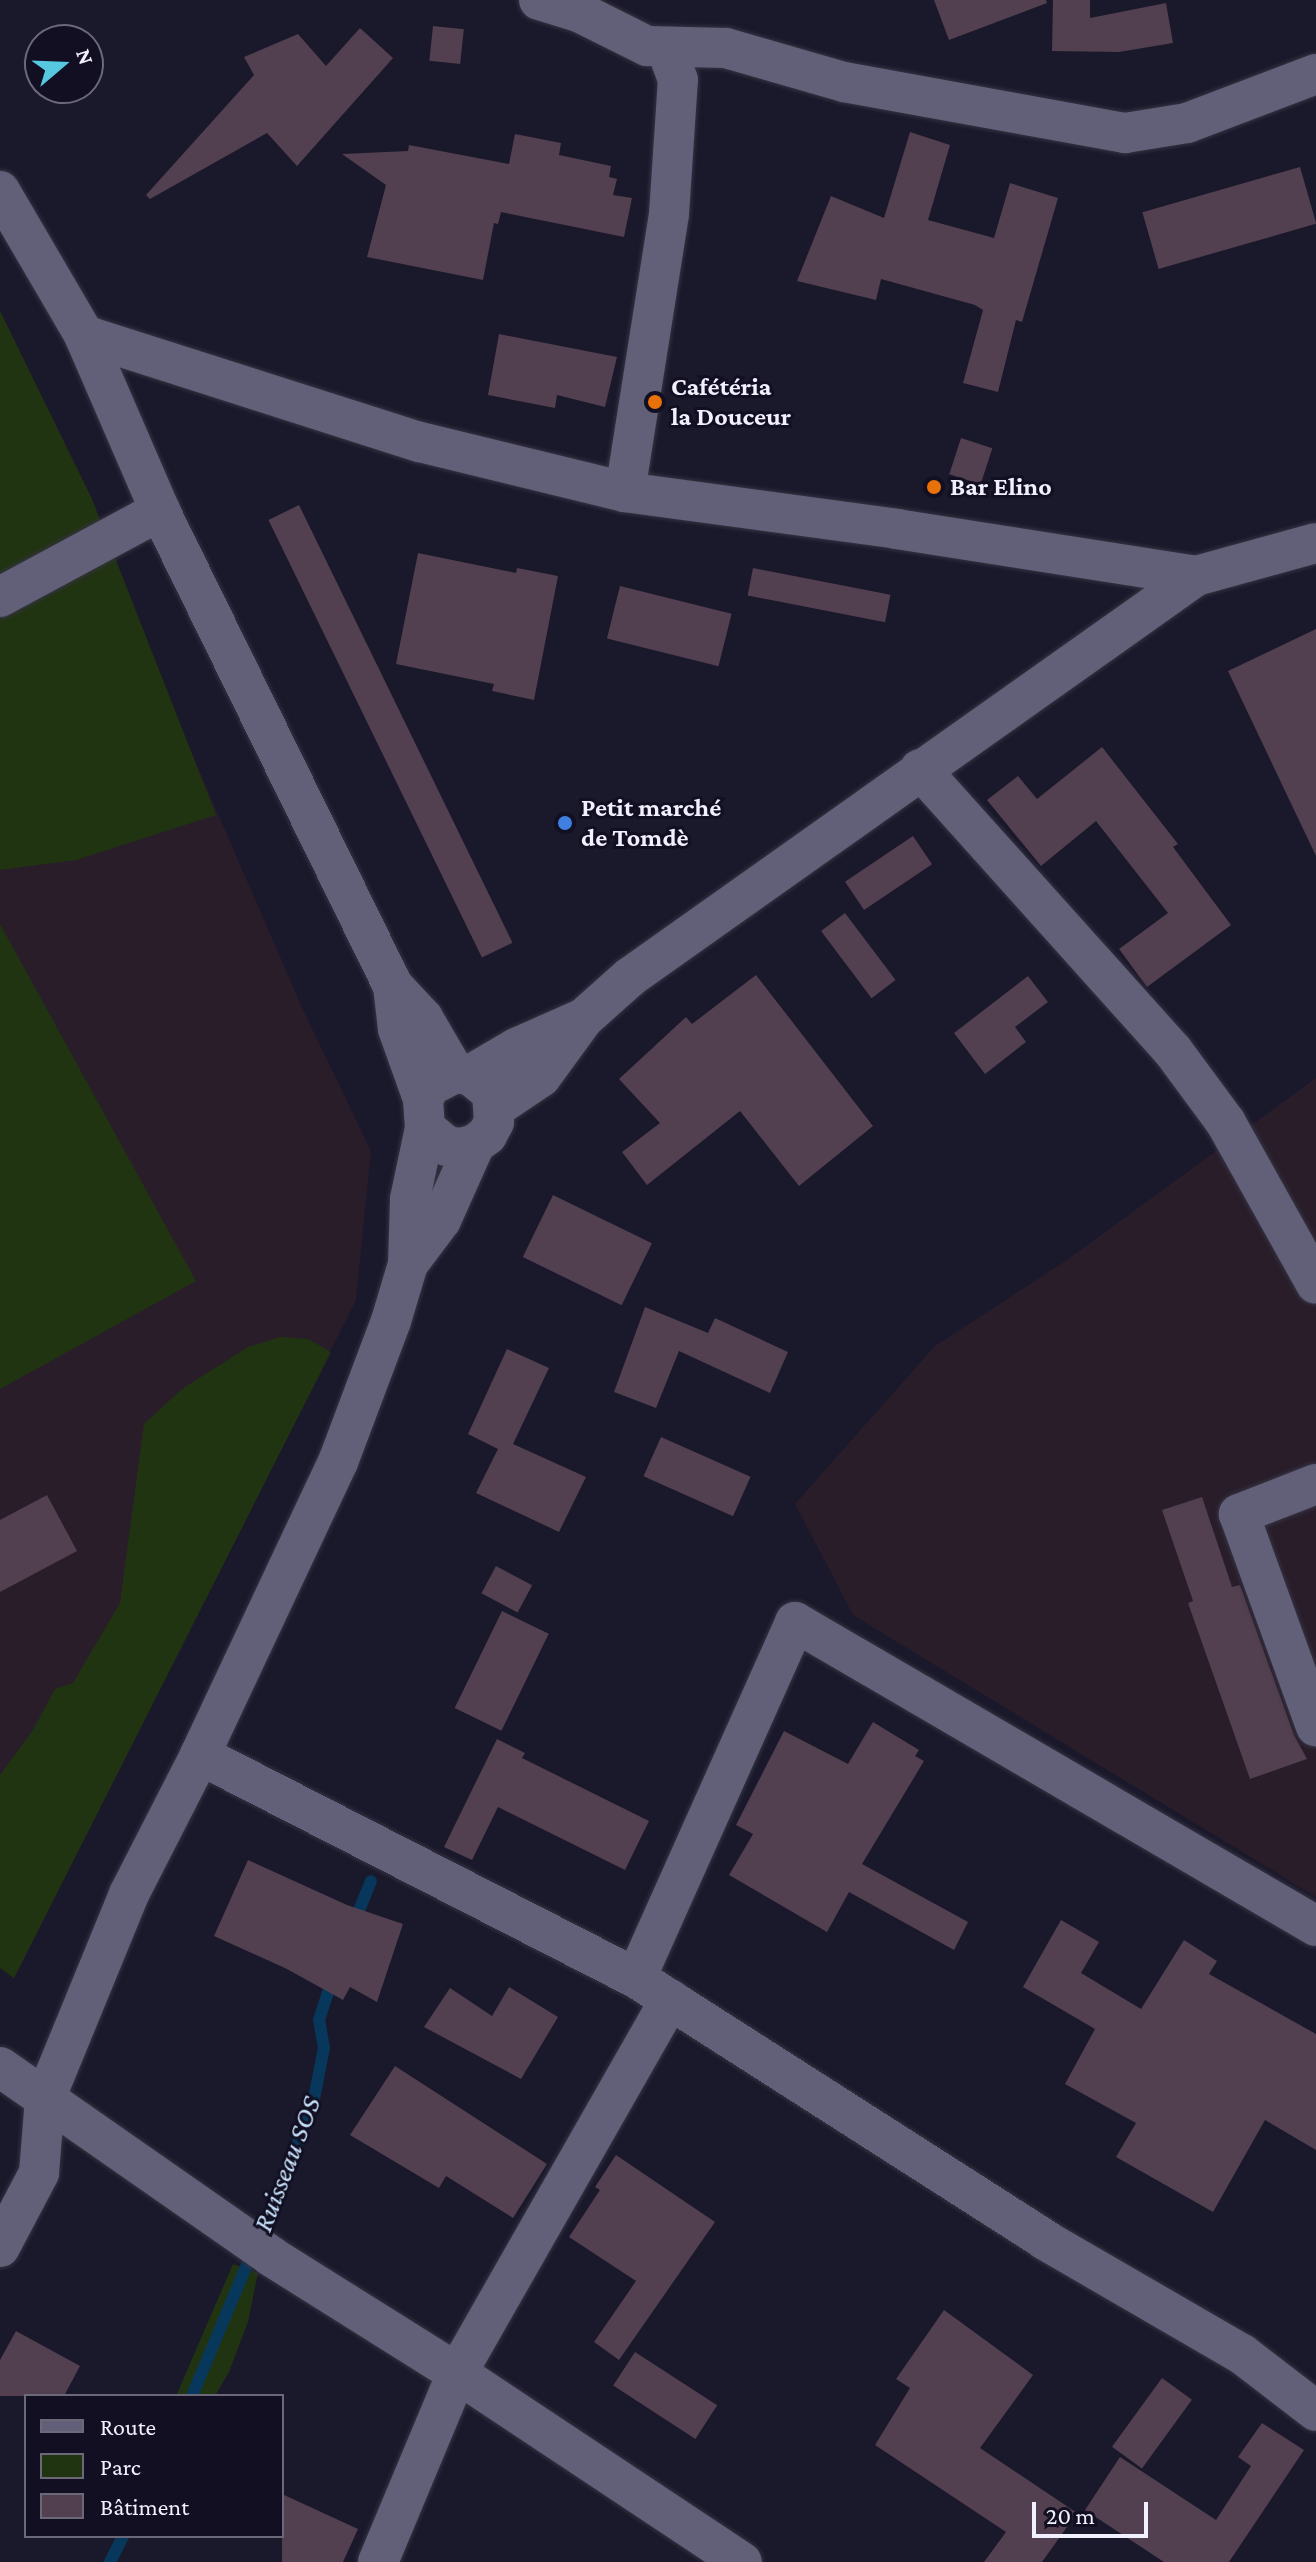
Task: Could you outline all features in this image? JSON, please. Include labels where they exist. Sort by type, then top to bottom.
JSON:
[{"type":"street","points":[[539,0],[581,13],[647,46],[726,48],[844,82],[1076,127],[1125,133],[1187,123],[1316,74]]},
{"type":"street","points":[[625,492],[669,214],[678,80],[666,47]]},
{"type":"street","points":[[0,191],[84,335],[160,511],[393,986],[423,1018],[462,1074],[492,1093],[494,1122],[487,1135],[475,1144],[461,1148],[447,1146],[424,1113],[398,1029],[393,986]]},
{"type":"street","points":[[84,335],[420,442],[625,492],[897,529],[1196,576]]},
{"type":"street","points":[[0,597],[160,511]]},
{"type":"street","points":[[495,1108],[541,1077],[584,1018],[630,977],[1196,576],[1316,543]]},
{"type":"street","points":[[920,769],[1173,1051],[1226,1123],[1316,1284]]},
{"type":"street","points":[[408,1264],[410,1199],[430,1086],[584,1018]]},
{"type":"street","points":[[0,2247],[39,2173],[45,2099],[129,1894],[200,1755],[338,1462],[408,1264],[441,1220],[475,1144]]},
{"type":"street","points":[[1316,1484],[1239,1514],[1316,1727]]},
{"type":"street","points":[[636,1978],[795,1622],[1316,1926]]},
{"type":"street","points":[[200,1755],[636,1978],[1045,2240],[1242,2354],[1316,2411]]},
{"type":"street","points":[[378,2562],[457,2373],[670,2000]]},
{"type":"street","points":[[0,2067],[272,2257],[457,2373],[742,2562]]},
{"type":"shaded area","points":[[0,311],[92,499],[166,694],[304,1012],[371,1151],[356,1300],[14,1978],[0,1968]]},
{"type":"shaded area","points":[[1316,1078],[1316,1897],[853,1615],[795,1504],[935,1346],[1064,1262]]},
{"type":"green space","points":[[0,311],[92,499],[216,815],[76,860],[0,870]]},
{"type":"green space","points":[[0,924],[196,1281],[0,1389]]},
{"type":"green space","points":[[280,1337],[308,1339],[331,1352],[14,1978],[0,1968],[0,1775],[33,1730],[55,1689],[73,1683],[120,1603],[144,1424],[182,1389],[248,1347]]},
{"type":"green space","points":[[233,2264],[258,2273],[248,2322],[229,2372],[216,2394],[177,2394]]},
{"type":"building","points":[[934,0],[1046,0],[1047,3],[949,40]]},
{"type":"building","points":[[1053,0],[1090,0],[1090,18],[1166,3],[1173,43],[1119,52],[1052,51]]},
{"type":"building","points":[[433,26],[464,29],[460,64],[429,61]]},
{"type":"building","points":[[360,28],[393,58],[297,166],[267,133],[150,199],[146,195],[254,75],[244,57],[298,34],[326,66]]},
{"type":"building","points":[[910,132],[950,145],[928,220],[994,238],[1010,183],[1058,198],[1022,322],[1016,320],[998,392],[963,383],[983,310],[975,305],[881,279],[876,300],[797,281],[831,196],[884,218]]},
{"type":"building","points":[[515,134],[561,143],[559,155],[611,166],[609,177],[617,179],[613,195],[632,198],[624,237],[501,212],[498,224],[494,223],[483,280],[367,257],[386,185],[342,154],[408,151],[409,145],[509,164]]},
{"type":"building","points":[[1300,167],[1316,224],[1159,269],[1142,212]]},
{"type":"building","points":[[499,334],[617,357],[605,407],[557,395],[555,408],[488,395]]},
{"type":"building","points":[[961,438],[992,448],[981,484],[949,474]]},
{"type":"building","points":[[299,505],[512,943],[482,958],[268,520]]},
{"type":"building","points":[[418,553],[516,573],[517,568],[558,576],[534,700],[492,691],[494,684],[396,664]]},
{"type":"building","points":[[753,568],[890,595],[885,622],[748,595]]},
{"type":"building","points":[[620,586],[732,614],[719,666],[607,638]]},
{"type":"building","points":[[1316,629],[1316,856],[1228,671]]},
{"type":"building","points":[[1102,747],[1178,844],[1173,847],[1231,925],[1147,987],[1119,949],[1168,913],[1096,821],[1041,866],[987,800],[1018,776],[1037,799]]},
{"type":"building","points":[[913,836],[932,864],[864,910],[845,882]]},
{"type":"building","points":[[845,913],[896,980],[872,998],[821,931]]},
{"type":"building","points":[[756,975],[873,1126],[799,1186],[740,1111],[647,1185],[622,1152],[660,1123],[619,1079],[686,1017],[692,1024]]},
{"type":"building","points":[[1028,976],[1048,1002],[1015,1027],[1026,1042],[985,1074],[954,1033]]},
{"type":"building","points":[[553,1195],[652,1243],[622,1305],[523,1257]]},
{"type":"building","points":[[645,1307],[708,1333],[715,1318],[788,1352],[770,1393],[679,1351],[656,1408],[614,1392]]},
{"type":"building","points":[[507,1349],[549,1368],[513,1444],[586,1477],[559,1532],[476,1493],[498,1449],[468,1434]]},
{"type":"building","points":[[661,1437],[751,1477],[733,1516],[644,1476]]},
{"type":"building","points":[[47,1495],[77,1551],[0,1592],[0,1520]]},
{"type":"building","points":[[1202,1497],[1232,1587],[1240,1585],[1294,1735],[1307,1759],[1250,1779],[1188,1603],[1193,1601],[1162,1510]]},
{"type":"building","points":[[496,1566],[532,1585],[518,1613],[481,1593]]},
{"type":"building","points":[[502,1611],[549,1634],[501,1731],[455,1708]]},
{"type":"building","points":[[873,1722],[919,1750],[915,1756],[924,1761],[862,1864],[968,1922],[954,1950],[849,1892],[827,1932],[729,1875],[753,1834],[736,1825],[784,1731],[848,1764]]},
{"type":"building","points":[[497,1739],[525,1753],[522,1758],[649,1821],[625,1870],[498,1807],[472,1860],[444,1847]]},
{"type":"building","points":[[248,1860],[347,1905],[403,1924],[377,2002],[350,1987],[343,2000],[287,1969],[214,1936]]},
{"type":"building","points":[[1061,1920],[1099,1942],[1081,1973],[1141,2009],[1184,1940],[1217,1961],[1209,1974],[1316,2034],[1316,2150],[1265,2120],[1213,2212],[1116,2157],[1136,2123],[1065,2084],[1095,2029],[1023,1987]]},
{"type":"building","points":[[509,1987],[558,2017],[521,2079],[424,2027],[450,1988],[492,2016]]},
{"type":"building","points":[[395,2066],[547,2164],[513,2218],[446,2176],[439,2188],[350,2135]]},
{"type":"building","points":[[616,2155],[715,2222],[619,2360],[594,2342],[636,2281],[569,2237],[600,2190],[595,2187]]},
{"type":"building","points":[[944,2310],[1033,2375],[980,2448],[1077,2513],[1042,2562],[984,2562],[1006,2532],[875,2445],[910,2388],[896,2379]]},
{"type":"building","points":[[16,2331],[80,2366],[65,2394],[0,2396],[0,2360]]},
{"type":"building","points":[[635,2352],[717,2405],[695,2439],[613,2386]]},
{"type":"building","points":[[1162,2378],[1192,2400],[1142,2469],[1112,2447]]},
{"type":"building","points":[[1262,2423],[1304,2450],[1229,2562],[1164,2562],[1085,2510],[1120,2457],[1216,2520],[1251,2466],[1238,2457]]},
{"type":"building","points":[[284,2495],[358,2529],[343,2562],[282,2562]]},
{"type":"waterway","name":"Ruisseau SOS","points":[[354,1923],[371,1881]]},
{"type":"waterway","name":"Ruisseau SOS","points":[[193,2394],[312,2109],[324,2048],[319,2020],[333,1977]]},
{"type":"waterway","name":"Ruisseau SOS","points":[[110,2562],[122,2538]]},
{"type":"place","name":"Cafétéria la Douceur","points":[[655,402]]},
{"type":"place","name":"Bar Elino","points":[[934,487]]},
{"type":"place","name":"Petit marché de Tomdè","points":[[565,823]]}]
